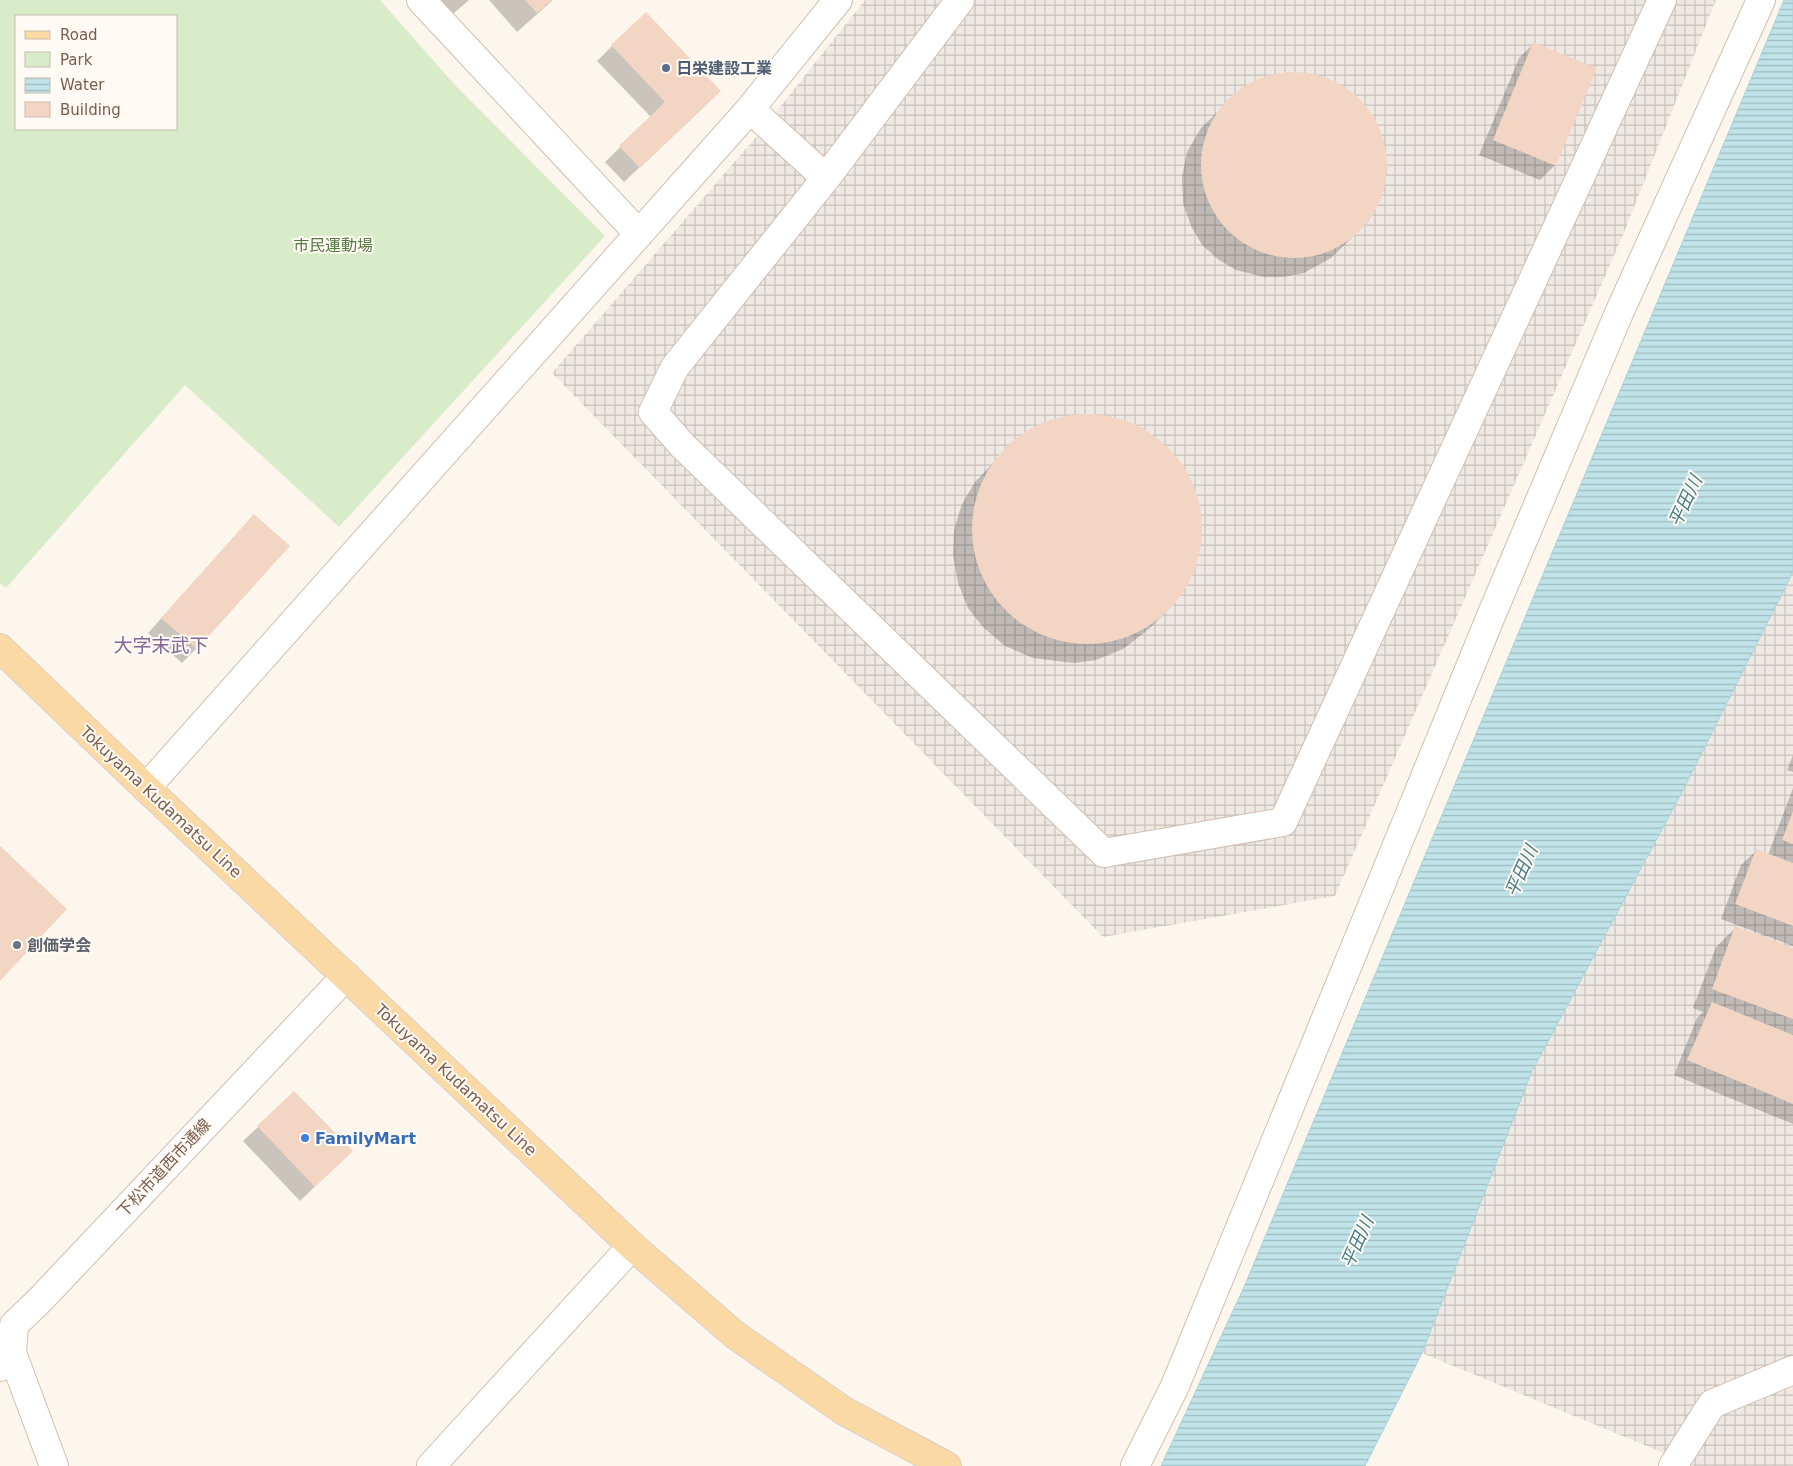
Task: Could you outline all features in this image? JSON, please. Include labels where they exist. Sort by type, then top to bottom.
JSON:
[{"type":"main road","name":"Tokuyama Kudamatsu Line","points":[[0,648],[632,1246],[735,1335],[836,1406],[947,1466]]},
{"type":"street","points":[[421,0],[639,234]]},
{"type":"street","points":[[146,788],[750,109],[838,0]]},
{"type":"street","points":[[960,0],[826,178],[675,367],[653,412],[690,453],[1104,853],[1283,822],[1662,0]]},
{"type":"street","points":[[1135,1466],[1174,1386],[1491,616],[1619,313],[1761,0]]},
{"type":"street","points":[[750,109],[826,178]]},
{"type":"street","name":"下松市道西市通線","points":[[6,1360],[7,1318],[41,1299],[346,976]]},
{"type":"street","points":[[431,1466],[632,1246]]},
{"type":"street","points":[[6,1360],[54,1466]]},
{"type":"street","points":[[1673,1466],[1712,1404],[1793,1370]]},
{"type":"shaded area","points":[[865,0],[1716,0],[1623,235],[1335,896],[1103,937],[552,373],[756,137]]},
{"type":"shaded area","points":[[1793,572],[1793,1466],[1695,1466],[1422,1353],[1532,1071],[1680,796]]},
{"type":"green space","name":"市民運動場","points":[[0,0],[380,0],[455,85],[605,236],[339,527],[185,385],[6,588],[0,583]]},
{"type":"water","name":"平田川","points":[[1784,0],[1793,0],[1793,572],[1680,796],[1532,1071],[1422,1353],[1365,1466],[1161,1466],[1244,1287]]},
{"type":"building","points":[[525,0],[552,0],[537,13]]},
{"type":"building","name":"日栄建設工業","points":[[646,12],[721,91],[640,168],[619,146],[665,102],[611,45]]},
{"type":"building","points":[[1533,42],[1597,68],[1556,166],[1493,140]]},
{"type":"building","points":[[1285,72],[1303,72],[1330,79],[1346,87],[1360,99],[1372,113],[1380,129],[1387,156],[1387,174],[1380,201],[1372,217],[1360,231],[1346,243],[1330,251],[1303,258],[1285,258],[1258,251],[1242,243],[1216,217],[1205,192],[1201,174],[1201,156],[1208,129],[1216,113],[1242,87],[1267,76]]},
{"type":"building","points":[[1087,414],[1120,419],[1131,423],[1160,440],[1176,456],[1188,475],[1197,496],[1202,529],[1197,562],[1193,573],[1176,602],[1160,618],[1141,630],[1120,639],[1087,644],[1054,639],[1043,635],[1014,618],[998,602],[986,583],[977,562],[972,529],[977,496],[981,485],[998,456],[1014,440],[1033,428],[1054,419]]},
{"type":"building","points":[[254,514],[290,546],[197,649],[161,618]]},
{"type":"building","points":[[1793,811],[1793,844],[1782,840]]},
{"type":"building","name":"創価学会","points":[[0,846],[67,909],[0,981]]},
{"type":"building","points":[[1756,849],[1793,863],[1793,926],[1735,904]]},
{"type":"building","points":[[1735,926],[1793,948],[1793,1019],[1712,989]]},
{"type":"building","points":[[1712,1002],[1793,1035],[1793,1104],[1687,1060]]},
{"type":"building","name":"FamilyMart","points":[[294,1091],[353,1151],[315,1187],[257,1126]]},
{"type":"place","name":"日栄建設工業","points":[[666,68]]},
{"type":"place","name":"創価学会","points":[[17,945]]},
{"type":"place","name":"FamilyMart","points":[[305,1138]]},
{"type":"district","name":"大字末武下","points":[[161,645]]}]
